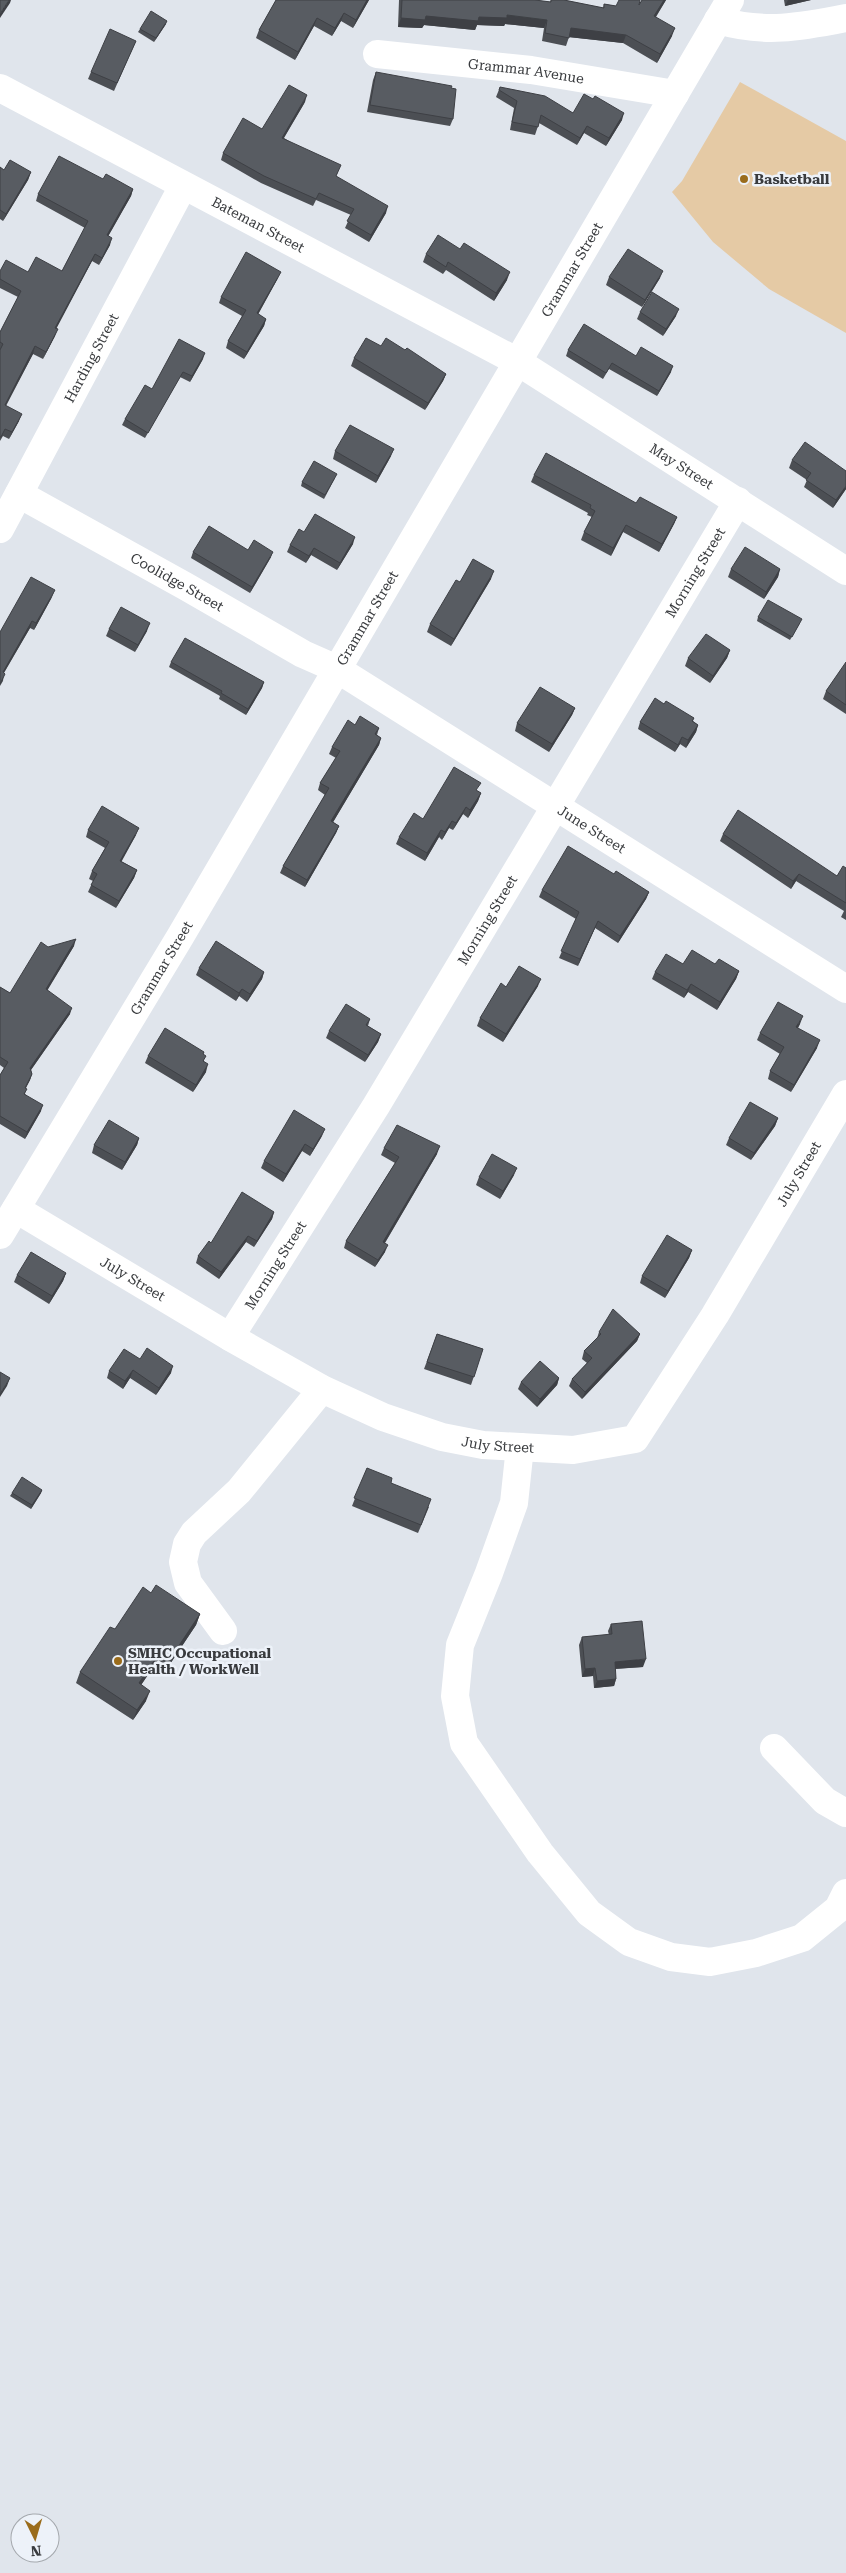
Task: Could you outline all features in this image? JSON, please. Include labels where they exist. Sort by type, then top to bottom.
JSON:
[{"type":"street","points":[[724,10],[748,28],[795,32],[846,18]]},
{"type":"street","name":"Grammar Street","points":[[0,1235],[185,929],[724,10]]},
{"type":"street","name":"Grammar Avenue","points":[[377,54],[531,70],[675,94]]},
{"type":"street","name":"Bateman Street","points":[[0,88],[518,362]]},
{"type":"street","name":"Harding Street","points":[[0,529],[183,186]]},
{"type":"street","name":"May Street","points":[[518,362],[738,500],[846,571]]},
{"type":"street","name":"Coolidge Street","points":[[19,494],[303,654],[337,669]]},
{"type":"street","name":"Morning Street","points":[[230,1337],[338,1168],[556,808],[738,500]]},
{"type":"street","name":"June Street","points":[[337,669],[846,988]]},
{"type":"street","name":"July Street","points":[[16,1209],[230,1337],[322,1389],[383,1417],[442,1437],[483,1444],[573,1450],[635,1439],[715,1315],[846,1094]]},
{"type":"street","points":[[223,1631],[188,1583],[183,1562],[187,1544],[194,1533],[239,1491],[322,1389]]},
{"type":"street","points":[[520,1447],[514,1503],[490,1574],[460,1645],[455,1696],[464,1743],[540,1853],[589,1914],[629,1942],[671,1957],[710,1962],[756,1953],[802,1938],[838,1909],[846,1893]]},
{"type":"street","points":[[774,1748],[825,1801],[846,1813]]},
{"type":"shaded area","points":[[740,82],[846,141],[846,333],[769,289],[713,242],[672,192],[682,181]]},
{"type":"building","points":[[0,0],[9,0],[0,14]]},
{"type":"building","points":[[276,0],[367,0],[356,20],[344,13],[335,28],[317,18],[298,52],[259,30]]},
{"type":"building","points":[[402,0],[535,0],[551,2],[551,0],[564,0],[604,8],[604,4],[616,6],[619,0],[640,0],[639,5],[642,0],[664,0],[654,16],[675,28],[660,54],[626,35],[571,28],[569,38],[545,33],[547,20],[507,15],[507,18],[479,17],[478,21],[426,16],[425,20],[401,18]]},
{"type":"building","points":[[151,11],[167,21],[156,38],[140,29]]},
{"type":"building","points":[[110,29],[136,41],[117,83],[91,72]]},
{"type":"building","points":[[376,72],[452,86],[451,88],[456,89],[453,119],[370,105]]},
{"type":"building","points":[[289,85],[307,95],[282,138],[341,165],[336,176],[388,206],[371,235],[347,221],[354,209],[319,193],[316,199],[264,176],[223,153],[243,118],[262,129]]},
{"type":"building","points":[[500,87],[545,96],[573,113],[584,94],[593,99],[595,96],[624,113],[609,138],[587,126],[580,138],[541,115],[538,127],[512,122],[517,101],[499,90]]},
{"type":"building","points":[[59,156],[103,179],[106,174],[133,189],[107,235],[112,238],[102,258],[95,254],[55,328],[58,329],[46,352],[35,346],[5,405],[22,414],[12,432],[5,429],[0,437],[0,350],[3,344],[0,342],[0,332],[21,291],[0,279],[0,271],[6,260],[28,272],[36,257],[62,271],[88,221],[38,194]]},
{"type":"building","points":[[10,160],[31,172],[6,214],[0,210],[0,167],[4,170]]},
{"type":"building","points":[[438,235],[460,249],[464,243],[510,272],[496,293],[448,262],[446,267],[426,254]]},
{"type":"building","points":[[628,249],[663,271],[645,300],[609,277]]},
{"type":"building","points":[[246,252],[281,272],[257,313],[266,319],[247,352],[228,341],[246,310],[221,297]]},
{"type":"building","points":[[652,292],[679,309],[666,329],[640,312]]},
{"type":"building","points":[[584,324],[636,356],[641,347],[673,366],[659,391],[612,363],[606,373],[568,350]]},
{"type":"building","points":[[366,338],[381,346],[386,338],[405,350],[407,348],[446,374],[428,403],[354,358]]},
{"type":"building","points":[[179,339],[205,353],[192,376],[183,372],[148,433],[125,419],[145,385],[152,389]]},
{"type":"building","points":[[350,425],[394,449],[378,476],[335,451]]},
{"type":"building","points":[[805,442],[846,471],[846,486],[836,500],[806,480],[811,473],[792,460]]},
{"type":"building","points":[[546,453],[636,503],[640,497],[677,517],[662,544],[626,525],[613,548],[584,532],[595,511],[590,508],[591,505],[534,475]]},
{"type":"building","points":[[314,461],[337,474],[325,495],[302,482]]},
{"type":"building","points":[[315,514],[355,537],[340,563],[314,548],[309,556],[290,545],[299,529],[304,532]]},
{"type":"building","points":[[209,526],[248,550],[254,540],[273,552],[252,587],[193,552]]},
{"type":"building","points":[[745,547],[780,569],[766,592],[731,569]]},
{"type":"building","points":[[473,559],[494,571],[454,639],[430,624],[456,580],[460,582]]},
{"type":"building","points":[[31,577],[55,590],[36,623],[32,621],[3,672],[5,674],[0,684],[0,632]]},
{"type":"building","points":[[768,600],[802,619],[792,637],[758,617]]},
{"type":"building","points":[[121,607],[150,623],[138,645],[109,629]]},
{"type":"building","points":[[706,634],[730,650],[713,676],[688,658]]},
{"type":"building","points":[[185,638],[264,682],[248,709],[221,693],[222,691],[171,662]]},
{"type":"building","points":[[846,662],[846,705],[826,691]]},
{"type":"building","points":[[540,687],[575,708],[552,744],[517,723]]},
{"type":"building","points":[[655,698],[664,704],[666,701],[694,718],[692,721],[698,725],[688,740],[682,737],[678,745],[640,722]]},
{"type":"building","points":[[360,716],[379,728],[375,734],[381,738],[331,821],[339,826],[307,880],[283,866],[329,788],[320,783],[340,751],[332,747],[348,720],[355,725]]},
{"type":"building","points":[[454,767],[481,783],[476,790],[481,793],[470,810],[466,807],[456,823],[452,821],[445,832],[441,830],[427,853],[399,837],[414,813],[423,819]]},
{"type":"building","points":[[102,806],[139,828],[120,861],[137,870],[119,901],[91,885],[97,874],[92,871],[109,842],[88,830]]},
{"type":"building","points":[[738,810],[837,876],[843,866],[846,868],[846,903],[799,874],[793,881],[723,834]]},
{"type":"building","points":[[568,846],[614,874],[616,871],[649,892],[620,936],[598,921],[580,959],[561,951],[579,912],[542,890]]},
{"type":"building","points":[[76,939],[46,989],[72,1008],[30,1068],[32,1074],[24,1094],[43,1105],[27,1132],[0,1116],[0,1075],[8,1062],[0,1057],[0,987],[10,993],[41,942],[48,947]]},
{"type":"building","points":[[216,941],[264,972],[250,994],[242,989],[239,993],[199,968]]},
{"type":"building","points":[[692,950],[715,964],[719,959],[739,971],[720,1002],[691,984],[687,990],[655,972],[666,954],[683,964]]},
{"type":"building","points":[[519,966],[541,979],[506,1034],[480,1018],[501,983],[506,987]]},
{"type":"building","points":[[778,1002],[803,1016],[796,1027],[820,1040],[794,1085],[770,1071],[784,1047],[760,1033]]},
{"type":"building","points":[[346,1004],[370,1019],[366,1025],[381,1034],[368,1055],[329,1031]]},
{"type":"building","points":[[165,1028],[204,1052],[203,1054],[206,1056],[203,1061],[208,1064],[196,1085],[148,1056]]},
{"type":"building","points":[[750,1102],[778,1118],[754,1153],[729,1138]]},
{"type":"building","points":[[294,1110],[325,1129],[313,1149],[305,1144],[286,1174],[264,1161]]},
{"type":"building","points":[[109,1120],[139,1138],[125,1162],[94,1145]]},
{"type":"building","points":[[397,1125],[440,1146],[383,1242],[388,1245],[378,1260],[346,1241],[399,1157],[384,1148]]},
{"type":"building","points":[[492,1154],[517,1168],[503,1191],[479,1177]]},
{"type":"building","points":[[242,1192],[274,1212],[257,1241],[248,1236],[221,1272],[198,1256],[209,1241],[211,1243]]},
{"type":"building","points":[[667,1235],[692,1250],[668,1291],[642,1276]]},
{"type":"building","points":[[31,1252],[66,1273],[52,1296],[17,1275]]},
{"type":"building","points":[[613,1309],[640,1334],[585,1392],[572,1379],[592,1358],[584,1351],[601,1334],[599,1332]]},
{"type":"building","points":[[437,1334],[483,1349],[474,1377],[427,1362]]},
{"type":"building","points":[[147,1348],[173,1366],[159,1388],[133,1370],[125,1381],[109,1371],[124,1349],[140,1359]]},
{"type":"building","points":[[540,1361],[559,1378],[540,1399],[521,1382]]},
{"type":"building","points":[[0,1372],[10,1378],[0,1394]]},
{"type":"building","points":[[367,1468],[392,1478],[391,1483],[431,1499],[421,1525],[354,1498]]},
{"type":"building","points":[[22,1477],[42,1490],[32,1505],[12,1493]]},
{"type":"building","name":"SMHC Occupational Health / WorkWell","points":[[156,1585],[200,1614],[172,1656],[162,1649],[139,1683],[150,1691],[137,1710],[80,1672],[110,1627],[115,1629],[143,1587],[151,1593]]},
{"type":"building","points":[[642,1621],[646,1659],[615,1662],[616,1679],[597,1681],[595,1668],[585,1669],[582,1637],[612,1634],[611,1624]]},
{"type":"place","name":"Basketball","points":[[744,179]]},
{"type":"place","name":"SMHC Occupational Health / WorkWell","points":[[118,1661]]}]
